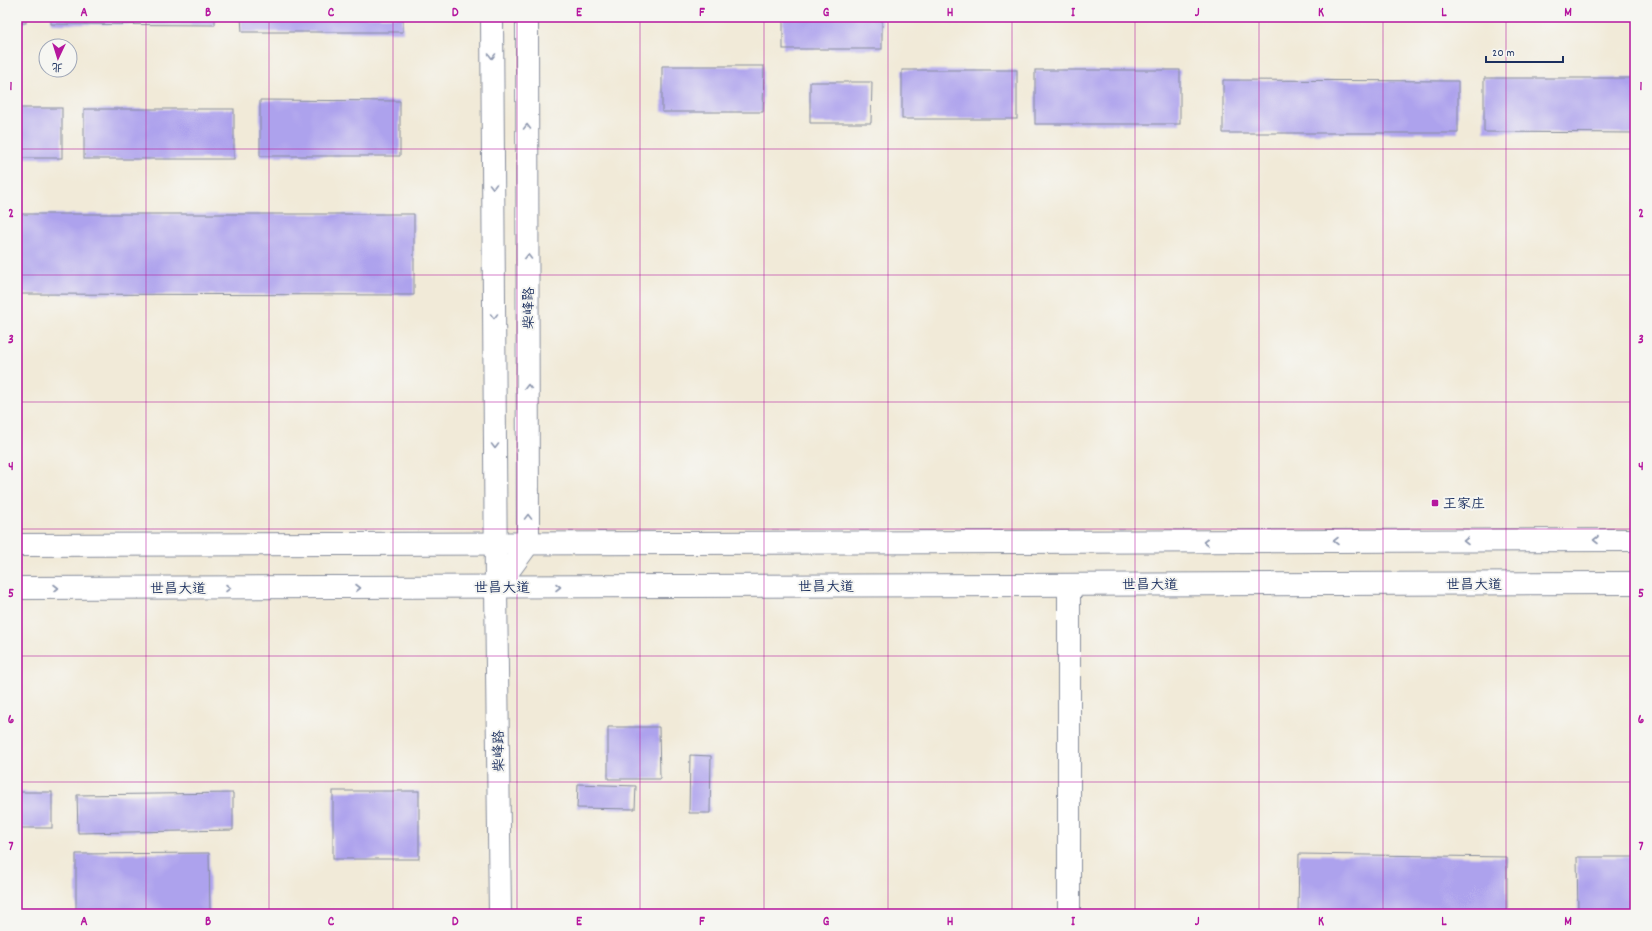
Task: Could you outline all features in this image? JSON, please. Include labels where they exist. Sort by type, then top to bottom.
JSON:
[{"type":"main road","name":"柴峰路","points":[[492,17],[500,914]]},
{"type":"main road","name":"柴峰路","points":[[527,17],[528,544]]},
{"type":"main road","points":[[17,545],[496,545],[1635,540]]},
{"type":"main road","points":[[496,588],[528,544]]},
{"type":"main road","name":"世昌大道","points":[[17,588],[496,588],[1635,583]]},
{"type":"main road","points":[[1069,585],[1069,914]]},
{"type":"building","points":[[17,17],[26,17],[26,23],[17,23]]},
{"type":"building","points":[[51,17],[215,17],[215,25],[51,24]]},
{"type":"building","points":[[241,17],[403,17],[403,32],[242,32]]},
{"type":"building","points":[[783,17],[882,17],[882,49],[783,49]]},
{"type":"building","points":[[662,66],[764,66],[763,112],[662,112]]},
{"type":"building","points":[[902,70],[1017,70],[1017,119],[902,119]]},
{"type":"building","points":[[1035,70],[1180,70],[1180,124],[1035,124]]},
{"type":"building","points":[[1484,78],[1635,78],[1635,133],[1484,132]]},
{"type":"building","points":[[1223,80],[1458,81],[1458,133],[1223,133]]},
{"type":"building","points":[[810,82],[872,82],[871,123],[810,123]]},
{"type":"building","points":[[260,100],[400,101],[400,156],[260,156]]},
{"type":"building","points":[[17,108],[62,108],[62,158],[17,158]]},
{"type":"building","points":[[84,109],[234,109],[234,159],[84,159]]},
{"type":"building","points":[[17,214],[414,214],[414,295],[17,294]]},
{"type":"building","points":[[608,727],[659,727],[660,779],[608,779]]},
{"type":"building","points":[[690,755],[711,756],[710,813],[689,813]]},
{"type":"building","points":[[578,784],[636,786],[635,809],[577,808]]},
{"type":"building","points":[[333,791],[419,791],[419,859],[333,859]]},
{"type":"building","points":[[17,792],[52,792],[52,828],[17,828]]},
{"type":"building","points":[[233,793],[233,830],[78,833],[77,795]]},
{"type":"building","points":[[209,853],[210,914],[76,914],[76,854]]},
{"type":"building","points":[[1299,854],[1507,857],[1507,914],[1298,914]]},
{"type":"building","points":[[1577,857],[1635,857],[1635,914],[1578,914]]},
{"type":"place","name":"王家庄","points":[[1435,503]]}]
